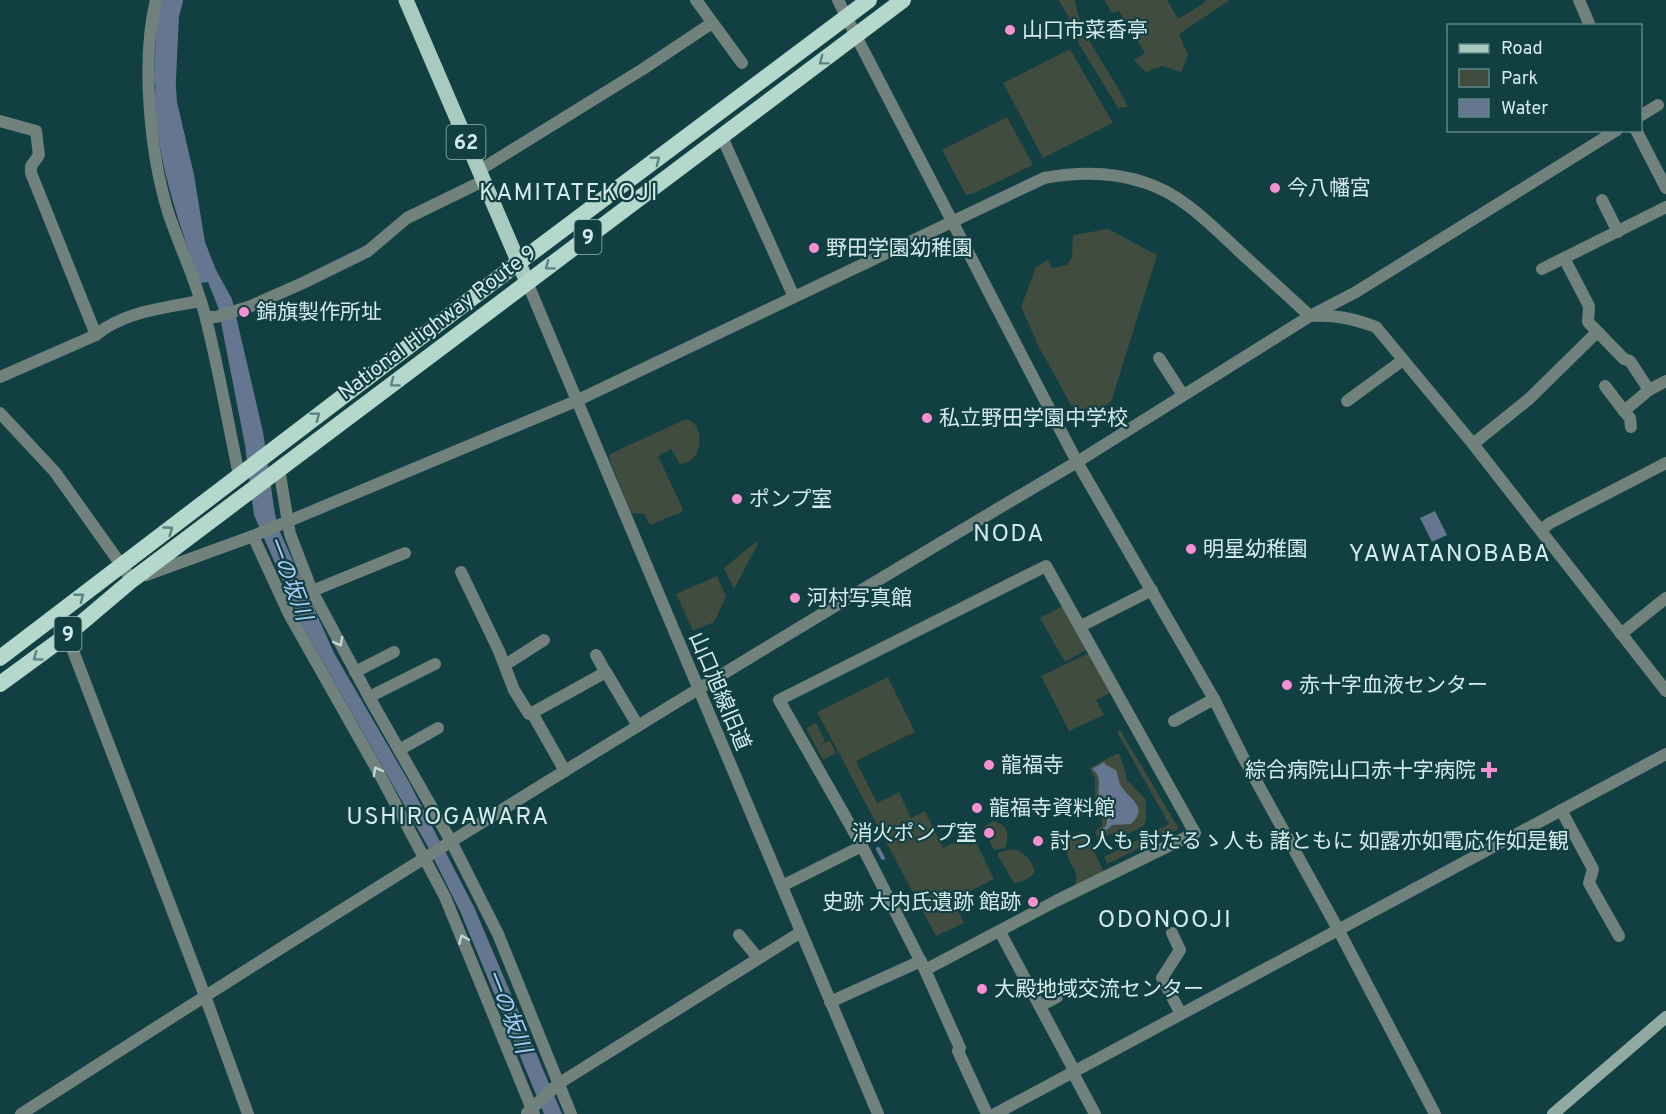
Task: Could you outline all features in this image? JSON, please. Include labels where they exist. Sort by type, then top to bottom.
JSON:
[{"type":"highway","name":"National Highway Route 9","points":[[0,658],[518,263],[868,0]]},
{"type":"highway","name":"National Highway Route 9","points":[[0,684],[67,635],[132,580],[903,0]]},
{"type":"main road","name":"62","points":[[406,0],[527,282]]},
{"type":"main road","points":[[1553,1114],[1666,1017]]},
{"type":"street","points":[[156,0],[150,34],[149,86],[152,136],[169,213],[189,263],[200,301],[211,317],[241,474]]},
{"type":"street","points":[[696,0],[742,63]]},
{"type":"street","points":[[837,0],[1077,462],[1214,699],[1435,1114]]},
{"type":"street","points":[[1579,0],[1589,24]]},
{"type":"street","points":[[211,317],[251,306],[282,293],[368,251],[407,218],[481,176],[712,23]]},
{"type":"street","points":[[1642,115],[1658,105]]},
{"type":"street","points":[[0,121],[36,131],[39,155],[31,166],[31,173],[96,335]]},
{"type":"street","points":[[21,1114],[205,996],[698,688],[1077,462],[1310,316],[1356,292],[1614,132]]},
{"type":"street","points":[[1637,132],[1666,188]]},
{"type":"street","points":[[722,137],[794,297]]},
{"type":"street","points":[[0,413],[55,472],[132,580],[256,535],[576,401],[1044,178],[1073,173],[1099,173],[1144,182],[1173,195],[1206,220],[1310,316],[1330,315],[1353,318],[1376,327],[1473,444],[1666,691]]},
{"type":"street","points":[[1602,200],[1618,232]]},
{"type":"street","points":[[1542,269],[1666,207]]},
{"type":"street","points":[[1563,258],[1590,306],[1588,322],[1624,359],[1629,361],[1649,390]]},
{"type":"street","name":"山口旭線旧道","points":[[527,282],[878,1114]]},
{"type":"street","points":[[0,377],[138,314],[200,301]]},
{"type":"street","points":[[1473,444],[1529,399],[1593,336],[1599,333]]},
{"type":"street","points":[[1159,358],[1183,395]]},
{"type":"street","points":[[1347,401],[1403,360]]},
{"type":"street","points":[[1624,411],[1649,390],[1666,381]]},
{"type":"street","points":[[1605,386],[1630,418],[1631,427]]},
{"type":"street","points":[[1541,530],[1550,523],[1666,463]]},
{"type":"street","points":[[276,471],[284,523],[312,591],[498,934],[556,1086],[571,1114]]},
{"type":"street","points":[[256,535],[289,614],[428,857],[476,969],[532,1111],[556,1086],[801,932]]},
{"type":"street","points":[[312,591],[405,554]]},
{"type":"street","points":[[830,1002],[923,965],[1000,932],[1056,901],[1196,833],[1046,566],[779,700],[862,846],[923,965],[960,1048],[958,1051],[970,1080],[987,1114]]},
{"type":"street","points":[[461,572],[505,665],[514,690],[529,714],[532,713],[566,771]]},
{"type":"street","points":[[1081,626],[1152,590]]},
{"type":"street","points":[[1621,634],[1666,598]]},
{"type":"street","points":[[67,635],[248,1114]]},
{"type":"street","points":[[505,665],[544,640]]},
{"type":"street","points":[[355,672],[394,652]]},
{"type":"street","points":[[596,655],[638,726]]},
{"type":"street","points":[[369,697],[435,664]]},
{"type":"street","points":[[532,713],[606,673]]},
{"type":"street","points":[[1174,721],[1214,699]]},
{"type":"street","points":[[399,750],[438,728]]},
{"type":"street","points":[[995,1114],[1666,754]]},
{"type":"street","points":[[1562,810],[1593,869],[1589,883],[1619,936]]},
{"type":"street","points":[[782,886],[862,846]]},
{"type":"street","points":[[1000,932],[1095,1114]]},
{"type":"street","points":[[1172,933],[1180,950],[1162,978],[1181,1014]]},
{"type":"street","points":[[739,935],[758,958]]},
{"type":"street","points":[[1040,1006],[1057,997]]},
{"type":"green space","points":[[1058,0],[1075,0],[1078,15],[1090,42],[1128,107],[1118,108],[1079,44],[1071,21]]},
{"type":"green space","points":[[1104,0],[1167,0],[1178,19],[1204,3],[1205,0],[1230,0],[1179,34],[1188,55],[1181,72],[1162,66],[1146,72],[1134,60],[1145,53],[1119,11],[1112,13]]},
{"type":"green space","points":[[1070,49],[1113,123],[1043,158],[1003,83]]},
{"type":"green space","points":[[1007,117],[1033,165],[966,195],[942,150]]},
{"type":"green space","points":[[1108,229],[1157,255],[1111,402],[1100,409],[1084,412],[1072,407],[1039,347],[1021,307],[1036,267],[1048,260],[1052,268],[1067,265],[1072,257],[1073,235]]},
{"type":"green space","points":[[686,419],[697,428],[699,435],[700,443],[694,457],[680,464],[671,449],[658,456],[683,509],[682,512],[652,524],[649,523],[644,514],[631,513],[609,458],[610,454]]},
{"type":"green space","points":[[757,541],[758,544],[734,589],[724,568]]},
{"type":"green space","points":[[717,576],[726,597],[714,622],[693,631],[676,594]]},
{"type":"green space","points":[[1064,605],[1088,649],[1065,662],[1040,618]]},
{"type":"green space","points":[[1089,653],[1110,693],[1096,700],[1104,715],[1069,731],[1041,676]]},
{"type":"green space","points":[[888,677],[915,732],[856,761],[877,803],[899,792],[911,818],[925,811],[943,848],[972,834],[994,879],[953,900],[964,923],[936,936],[817,712]]},
{"type":"green space","points":[[816,723],[825,741],[820,744],[830,741],[836,753],[823,760],[806,728]]},
{"type":"green space","points":[[1120,730],[1178,827],[1177,830],[1107,864],[1104,857],[1169,824],[1117,732]]},
{"type":"green space","points":[[1119,754],[1123,763],[1127,780],[1146,800],[1146,821],[1143,826],[1129,834],[1112,834],[1098,839],[1095,832],[1102,825],[1102,818],[1095,802],[1095,779],[1090,768]]},
{"type":"green space","points":[[993,821],[1005,827],[1007,839],[1005,848],[994,850],[984,829]]},
{"type":"green space","points":[[1082,831],[1104,872],[1073,889],[1077,879],[1068,858],[1067,845],[1072,836]]},
{"type":"green space","points":[[1010,849],[1019,851],[1031,862],[1035,871],[1029,878],[1014,883],[998,856],[998,853]]},
{"type":"water","points":[[165,50],[174,56],[177,102],[194,175],[205,242],[216,270],[232,299],[263,432],[275,514],[280,532],[334,653],[409,782],[474,907],[562,1114],[544,1114],[460,911],[428,847],[301,623],[254,515],[245,445],[218,307],[208,282],[200,283],[179,222],[163,161],[156,119],[155,87],[156,55]]},
{"type":"water","points":[[1435,511],[1447,535],[1432,542],[1420,518]]},
{"type":"water","points":[[1104,762],[1116,770],[1120,784],[1135,802],[1139,812],[1131,824],[1112,825],[1102,834],[1100,831],[1107,822],[1099,797],[1099,780],[1092,769]]},
{"type":"waterway","name":"一の坂川","points":[[165,79],[168,15],[172,0]]},
{"type":"waterway","points":[[878,849],[883,858]]},
{"type":"place","name":"山口市菜香亭","points":[[1010,30]]},
{"type":"place","name":"今八幡宮","points":[[1275,188]]},
{"type":"place","name":"野田学園幼稚園","points":[[814,248]]},
{"type":"place","name":"錦旗製作所址","points":[[244,312]]},
{"type":"place","name":"私立野田学園中学校","points":[[927,418]]},
{"type":"place","name":"ポンプ室","points":[[737,499]]},
{"type":"place","name":"明星幼稚園","points":[[1191,549]]},
{"type":"place","name":"河村写真館","points":[[795,598]]},
{"type":"place","name":"赤十字血液センター","points":[[1287,685]]},
{"type":"place","name":"龍福寺","points":[[989,765]]},
{"type":"place","name":"綜合病院山口赤十字病院","points":[[1489,770]]},
{"type":"place","name":"龍福寺資料館","points":[[977,808]]},
{"type":"place","name":"消火ポンプ室","points":[[989,833]]},
{"type":"place","name":"討つ人も 討たるゝ人も 諸ともに 如露亦如電応作如是観","points":[[1038,841]]},
{"type":"place","name":"史跡 大内氏遺跡 館跡","points":[[1033,902]]},
{"type":"place","name":"大殿地域交流センター","points":[[982,989]]},
{"type":"district","name":"KAMITATEKOJI","points":[[569,192]]},
{"type":"district","name":"NODA","points":[[1009,533]]},
{"type":"district","name":"YAWATANOBABA","points":[[1450,553]]},
{"type":"district","name":"USHIROGAWARA","points":[[448,816]]},
{"type":"district","name":"ODONOOJI","points":[[1165,919]]}]
